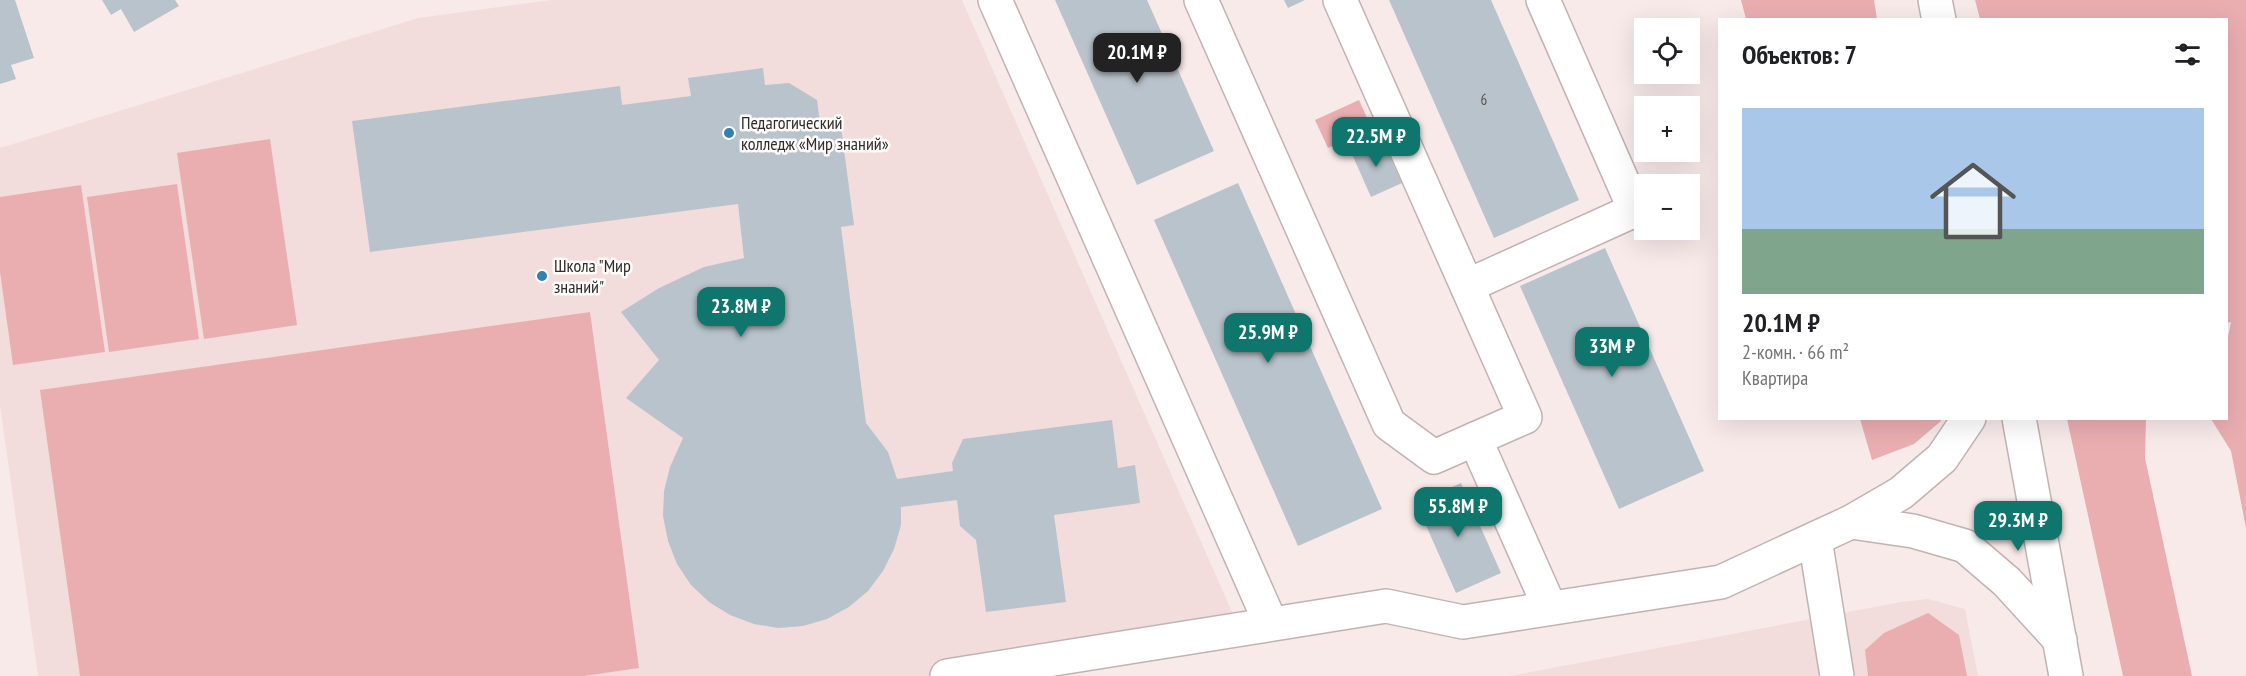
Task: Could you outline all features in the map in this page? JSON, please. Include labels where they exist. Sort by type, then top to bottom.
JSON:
[{"type":"main road","points":[[995,0],[1271,624]]},
{"type":"main road","points":[[1201,0],[1389,424],[1434,457],[1525,417],[1340,0]]},
{"type":"main road","points":[[1467,286],[1635,210],[1543,0]]},
{"type":"main road","points":[[1935,0],[1940,18]]},
{"type":"main road","points":[[947,676],[1386,606],[1463,622],[1721,582],[1851,522],[1901,493],[1942,458],[1968,420]]},
{"type":"main road","points":[[2019,420],[2060,640],[2060,675]]},
{"type":"main road","points":[[1475,439],[1550,608]]},
{"type":"main road","points":[[1851,522],[1912,531],[1965,546],[2007,582],[2060,640]]},
{"type":"main road","points":[[1815,539],[1838,676]]},
{"type":"shaded area","name":"Школа \"Мир знаний\"","points":[[551,0],[962,0],[1244,639],[1010,676],[38,676],[0,405],[0,148],[418,18]]},
{"type":"shaded area","points":[[1741,0],[1874,0],[1877,18],[1746,18]]},
{"type":"shaded area","points":[[1975,0],[2246,0],[2246,528],[2231,451],[2212,420],[2228,420],[2228,337],[2231,322],[2228,323],[2228,18],[1980,18]]},
{"type":"shaded area","points":[[1359,100],[1372,129],[1328,148],[1315,120]]},
{"type":"shaded area","points":[[270,139],[297,325],[204,339],[177,153]]},
{"type":"shaded area","points":[[177,184],[199,339],[109,352],[87,197]]},
{"type":"shaded area","points":[[81,185],[105,352],[13,365],[0,272],[0,197]]},
{"type":"shaded area","points":[[590,312],[639,668],[584,676],[80,676],[40,390]]},
{"type":"shaded area","points":[[1860,420],[1941,420],[1914,444],[1872,460]]},
{"type":"shaded area","points":[[2067,420],[2146,420],[2145,458],[2192,676],[2123,676]]},
{"type":"shaded area","points":[[1928,599],[1965,609],[1978,676],[1510,676],[1901,602]]},
{"type":"shaded area","points":[[1928,613],[1959,635],[1967,676],[1868,676],[1865,650],[1884,633]]},
{"type":"building","points":[[0,0],[15,0],[34,58],[11,65],[16,79],[0,84]]},
{"type":"building","points":[[102,0],[175,0],[179,6],[134,32],[121,9],[111,15]]},
{"type":"building","points":[[1055,0],[1147,0],[1214,151],[1137,185]]},
{"type":"building","points":[[1284,0],[1305,0],[1288,8]]},
{"type":"building","points":[[1389,0],[1491,0],[1579,200],[1494,238]]},
{"type":"building","points":[[763,68],[765,85],[789,83],[817,100],[820,123],[840,120],[854,225],[841,227],[866,423],[888,452],[897,479],[953,471],[952,463],[963,439],[1112,420],[1118,468],[1135,465],[1140,503],[1054,515],[1066,602],[986,612],[976,540],[960,526],[957,500],[901,507],[901,525],[894,549],[883,571],[868,591],[849,607],[827,619],[803,626],[778,628],[754,624],[730,615],[709,602],[691,585],[677,564],[668,541],[663,516],[664,491],[670,467],[683,438],[626,398],[659,360],[621,312],[659,288],[704,267],[744,258],[738,204],[370,252],[352,121],[620,86],[622,105],[691,96],[688,78]]},
{"type":"building","points":[[1381,138],[1402,183],[1371,197],[1351,152]]},
{"type":"building","points":[[1238,183],[1382,509],[1298,546],[1154,220]]},
{"type":"building","points":[[1605,248],[1704,471],[1619,509],[1520,286]]},
{"type":"building","points":[[1461,483],[1501,573],[1456,593],[1416,503]]},
{"type":"place","name":"Педагогический колледж «Мир знаний»","points":[[729,133]]},
{"type":"place","name":"Школа \"Мир знаний\"","points":[[542,276]]}]
